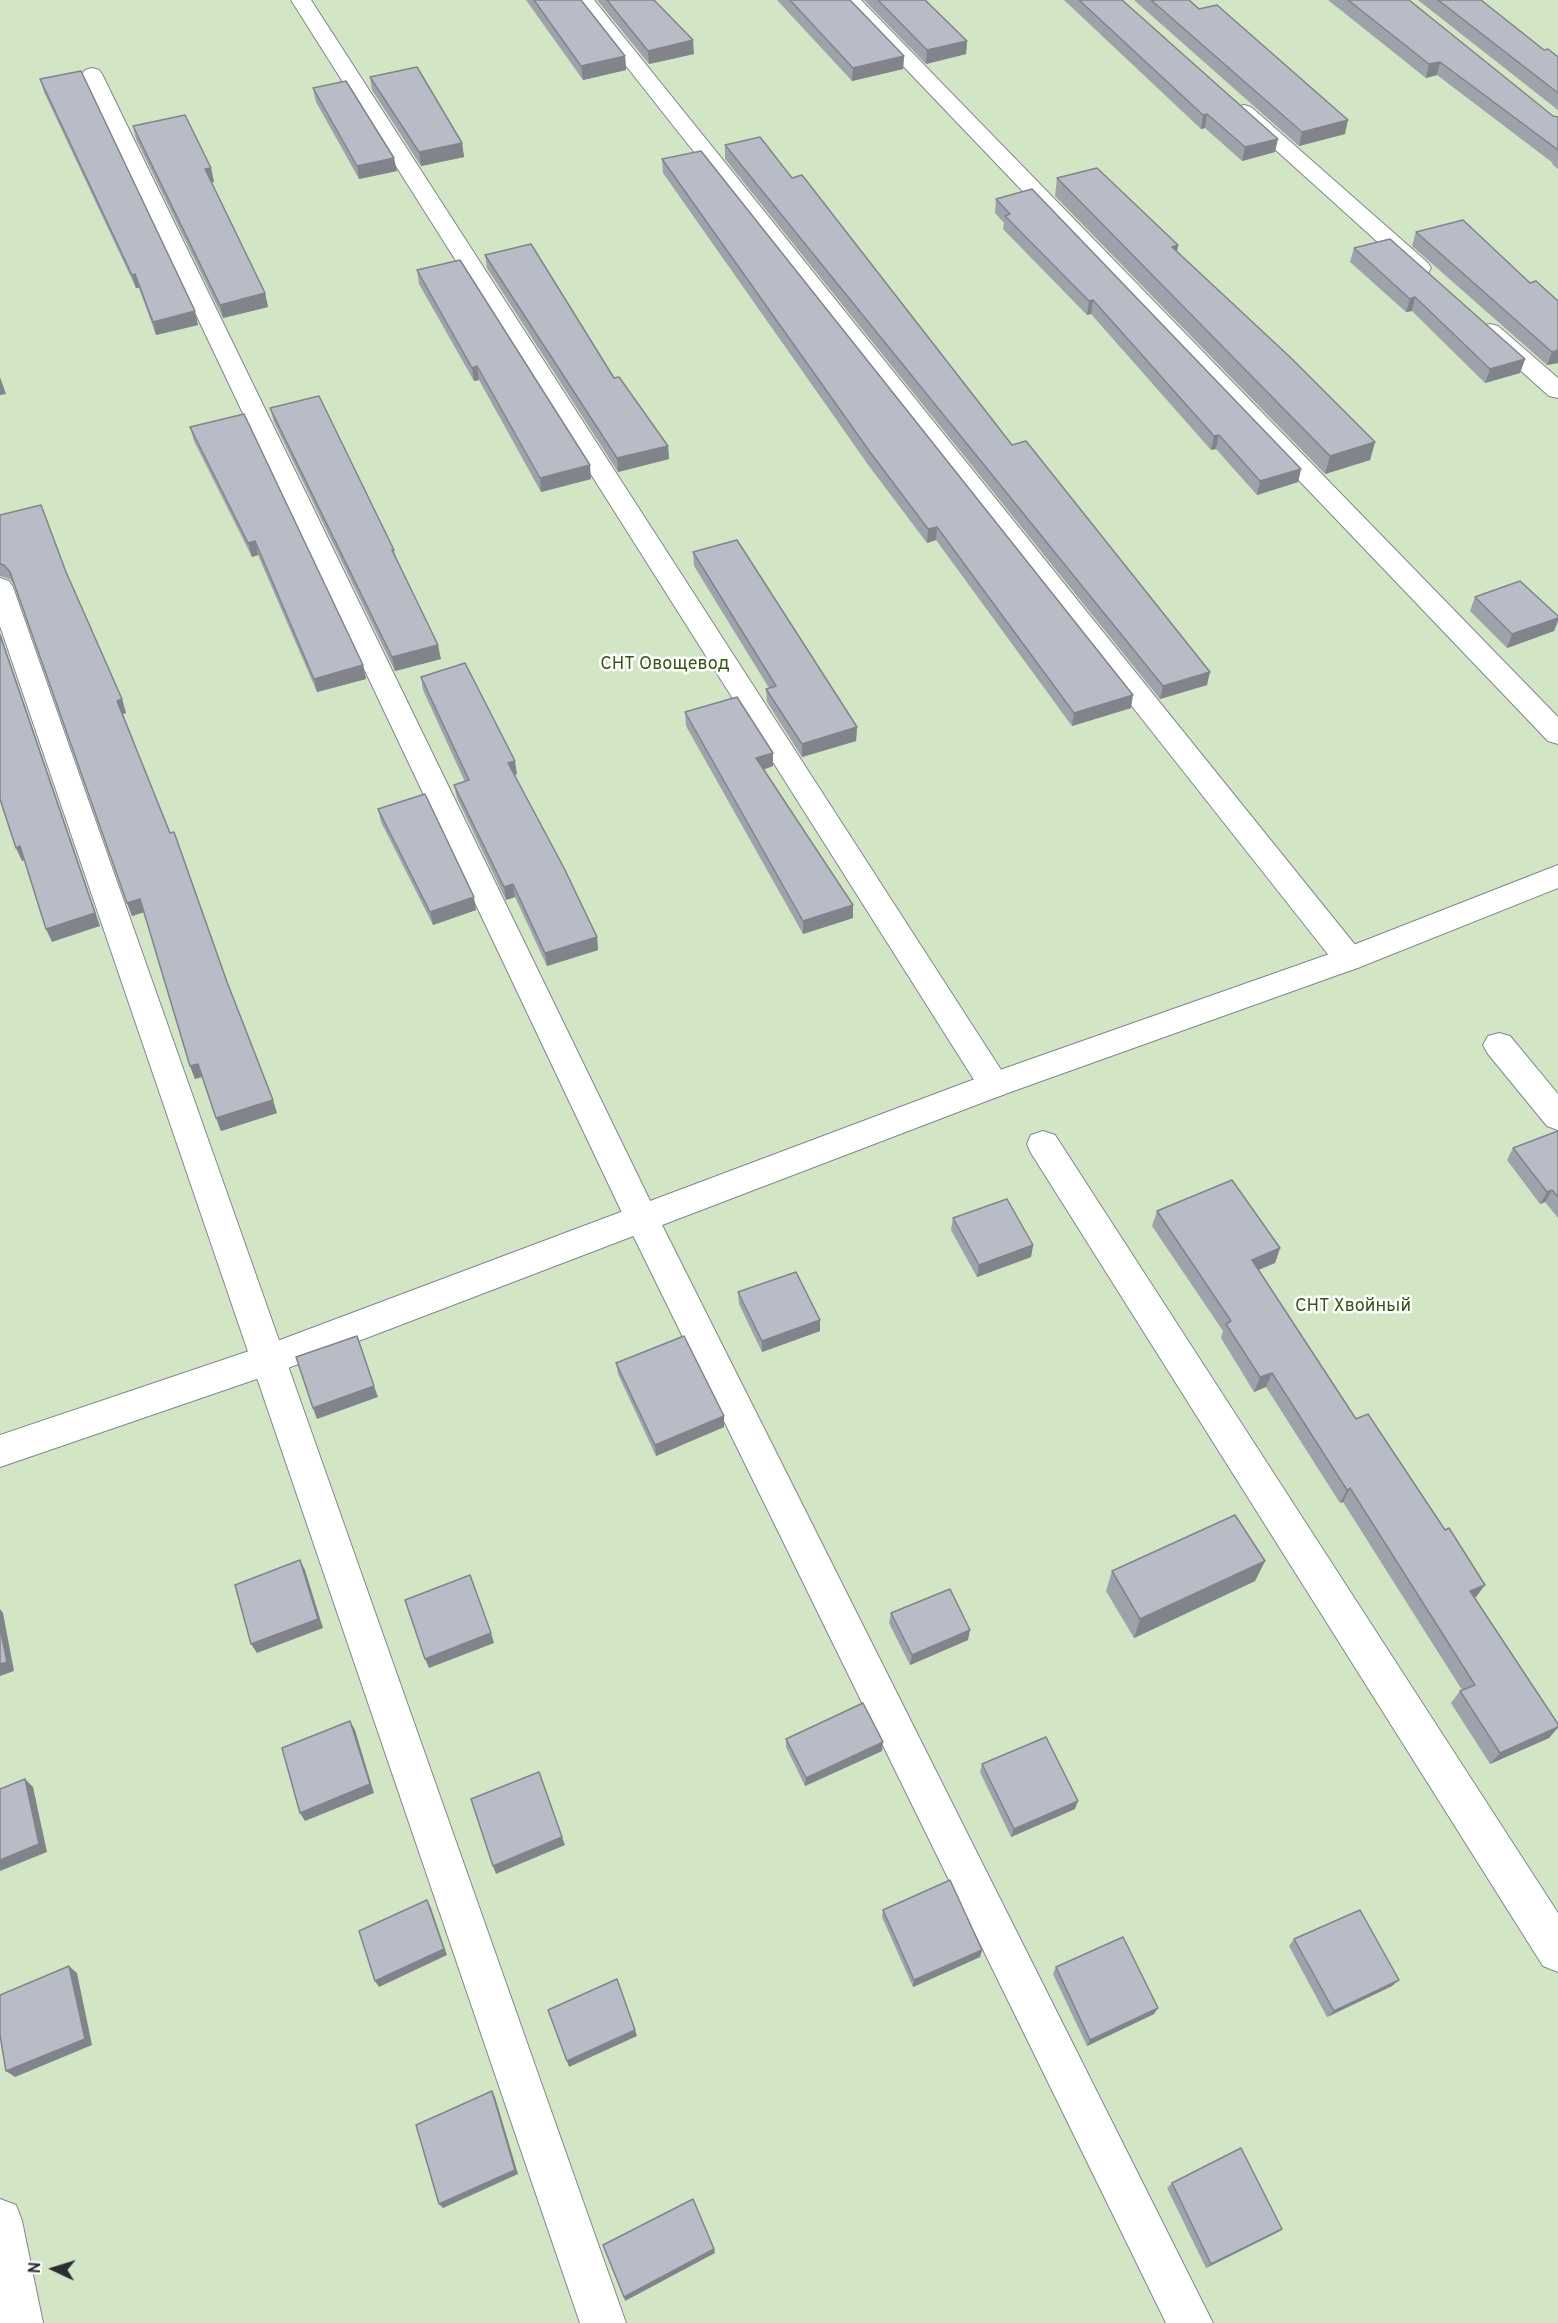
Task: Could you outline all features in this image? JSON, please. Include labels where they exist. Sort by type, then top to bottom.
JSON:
[{"type":"street","points":[[301,0],[994,1085]]},
{"type":"street","points":[[584,0],[1349,959]]},
{"type":"street","points":[[850,0],[1558,734]]},
{"type":"street","points":[[92,74],[642,1219],[1190,2323]]},
{"type":"street","points":[[1227,96],[1433,279]]},
{"type":"street","points":[[1478,319],[1558,391]]},
{"type":"street","points":[[0,587],[603,2323]]},
{"type":"street","points":[[0,1451],[268,1360],[994,1085],[1349,959],[1558,876]]},
{"type":"street","points":[[1499,1045],[1558,1117]]},
{"type":"street","points":[[1044,1144],[1558,1951]]},
{"type":"street","points":[[0,2221],[20,2323]]},
{"type":"green space","name":"СНТ Овощевод","points":[[0,0],[1558,0],[1558,2323],[0,2323]]},
{"type":"building","points":[[534,0],[581,0],[625,56],[581,66]]},
{"type":"building","points":[[607,0],[654,0],[693,40],[648,51]]},
{"type":"building","points":[[790,0],[850,0],[904,56],[853,68]]},
{"type":"building","points":[[878,0],[925,0],[967,41],[927,50]]},
{"type":"building","points":[[1079,0],[1122,0],[1278,139],[1245,147],[1207,114],[1203,115]]},
{"type":"building","points":[[1151,0],[1189,0],[1199,9],[1217,5],[1348,120],[1302,132]]},
{"type":"building","points":[[1348,0],[1409,0],[1553,116],[1558,117],[1558,150],[1440,62],[1429,64]]},
{"type":"building","points":[[1438,0],[1481,0],[1544,50],[1548,49],[1558,57],[1558,93]]},
{"type":"building","points":[[417,67],[462,143],[419,152],[370,77]]},
{"type":"building","points":[[81,71],[195,311],[153,322],[135,274],[132,275],[40,79]]},
{"type":"building","points":[[346,81],[394,158],[357,166],[313,88]]},
{"type":"building","points":[[185,115],[211,168],[205,169],[265,293],[220,305],[133,126]]},
{"type":"building","points":[[760,137],[792,178],[802,175],[1012,445],[1026,441],[1210,672],[1163,686],[725,145]]},
{"type":"building","points":[[701,151],[1133,695],[1074,713],[937,527],[928,529],[870,452],[662,159]]},
{"type":"building","points":[[1097,168],[1178,245],[1172,247],[1290,357],[1375,442],[1330,456],[1057,178]]},
{"type":"building","points":[[1032,189],[1301,469],[1260,481],[1219,435],[1214,436],[1093,300],[1089,301],[1005,216],[1010,214],[996,199]]},
{"type":"building","points":[[1463,220],[1530,283],[1536,281],[1558,301],[1558,350],[1552,352],[1416,232]]},
{"type":"building","points":[[1390,239],[1525,359],[1490,369],[1415,297],[1410,299],[1354,248]]},
{"type":"building","points":[[531,244],[614,378],[619,377],[668,446],[617,458],[485,255]]},
{"type":"building","points":[[460,260],[590,465],[540,478],[477,366],[472,368],[417,270]]},
{"type":"building","points":[[319,396],[438,645],[392,657],[270,408]]},
{"type":"building","points":[[244,414],[363,665],[314,679],[255,541],[248,543],[190,427]]},
{"type":"building","points":[[41,505],[66,572],[122,699],[117,701],[170,833],[174,832],[227,982],[273,1100],[216,1118],[198,1064],[190,1066],[140,899],[127,903],[10,572],[0,564],[0,515]]},
{"type":"building","points":[[737,540],[857,727],[802,744],[766,689],[776,686],[693,552]]},
{"type":"building","points":[[1520,581],[1558,618],[1512,634],[1475,597]]},
{"type":"building","points":[[0,635],[95,913],[46,929],[20,846],[16,848],[0,799]]},
{"type":"building","points":[[465,663],[515,761],[508,763],[564,868],[597,937],[545,953],[513,884],[504,887],[454,785],[469,780],[421,677]]},
{"type":"building","points":[[737,697],[773,753],[756,758],[853,905],[803,921],[685,712]]},
{"type":"building","points":[[425,794],[474,897],[430,912],[378,809]]},
{"type":"building","points":[[1558,1131],[1558,1197],[1552,1190],[1547,1192],[1513,1148]]},
{"type":"building","points":[[1232,1180],[1280,1248],[1252,1260],[1356,1419],[1368,1414],[1445,1530],[1449,1528],[1485,1585],[1470,1591],[1558,1727],[1500,1753],[1460,1691],[1475,1685],[1350,1488],[1347,1490],[1272,1373],[1260,1377],[1226,1324],[1231,1321],[1157,1211]]},
{"type":"building","points":[[1007,1199],[1033,1245],[979,1265],[953,1218]]},
{"type":"building","points":[[796,1272],[820,1320],[762,1341],[738,1292]]},
{"type":"building","points":[[357,1336],[374,1386],[313,1408],[296,1357]]},
{"type":"building","points":[[684,1336],[724,1416],[655,1445],[616,1363]]},
{"type":"building","points":[[1235,1515],[1265,1561],[1140,1619],[1112,1571]]},
{"type":"building","points":[[300,1560],[318,1619],[251,1644],[235,1585]]},
{"type":"building","points":[[470,1575],[491,1633],[425,1659],[405,1600]]},
{"type":"building","points":[[950,1589],[970,1630],[912,1655],[891,1613]]},
{"type":"building","points":[[0,1627],[7,1662],[0,1664]]},
{"type":"building","points":[[863,1703],[883,1742],[806,1778],[786,1739]]},
{"type":"building","points":[[350,1721],[370,1784],[300,1813],[282,1748]]},
{"type":"building","points":[[1046,1737],[1078,1801],[1014,1829],[982,1764]]},
{"type":"building","points":[[539,1772],[562,1837],[493,1866],[471,1799]]},
{"type":"building","points":[[25,1779],[39,1844],[0,1860],[0,1789]]},
{"type":"building","points":[[950,1880],[982,1950],[914,1980],[883,1910]]},
{"type":"building","points":[[427,1900],[444,1949],[375,1981],[359,1931]]},
{"type":"building","points":[[1360,1910],[1399,1980],[1334,2011],[1294,1939]]},
{"type":"building","points":[[1123,1937],[1158,2008],[1090,2040],[1056,1967]]},
{"type":"building","points":[[69,1966],[85,2039],[6,2071],[0,2035],[0,1995]]},
{"type":"building","points":[[617,1979],[635,2030],[567,2061],[548,2010]]},
{"type":"building","points":[[492,2091],[515,2170],[439,2204],[416,2125]]},
{"type":"building","points":[[1241,2148],[1282,2229],[1211,2264],[1172,2183]]},
{"type":"building","points":[[693,2199],[714,2249],[624,2297],[603,2245]]},
{"type":"park label","name":"СНТ Хвойный","points":[[1353,1307]]}]
